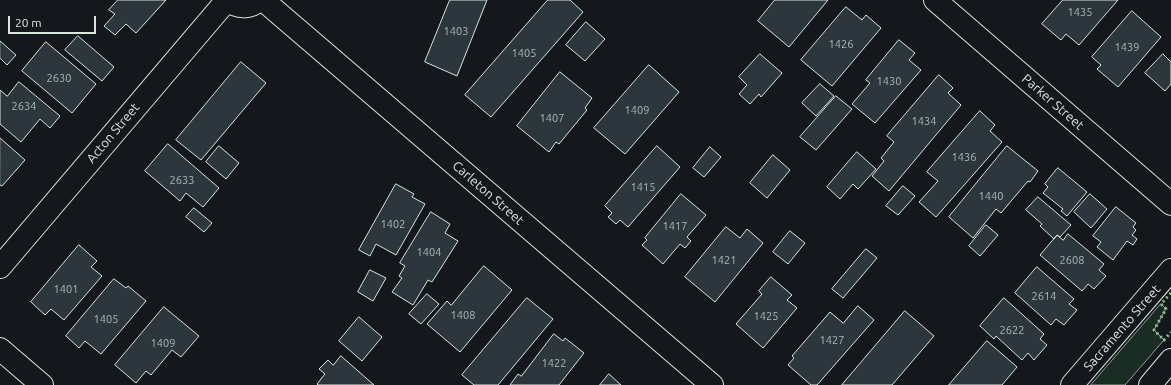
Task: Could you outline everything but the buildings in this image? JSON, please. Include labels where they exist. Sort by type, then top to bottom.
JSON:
[{"type":"street","points":[[227,0],[241,6],[256,4],[260,0]]},
{"type":"street","name":"Acton Street","points":[[0,267],[227,0]]},
{"type":"street","name":"Carleton Street","points":[[263,0],[712,385]]},
{"type":"street","name":"Parker Street","points":[[935,0],[1171,204]]},
{"type":"street","name":"Sacramento Street","points":[[1072,385],[1171,270]]},
{"type":"street","points":[[0,349],[42,385]]},
{"type":"street","points":[[1150,385],[1171,360]]},
{"type":"green space","points":[[1161,304],[1166,309],[1154,330],[1164,340],[1125,385],[1091,385]]},
{"type":"hedge","points":[[1171,293],[1161,304],[1166,309],[1154,330],[1164,340],[1171,332]]}]
